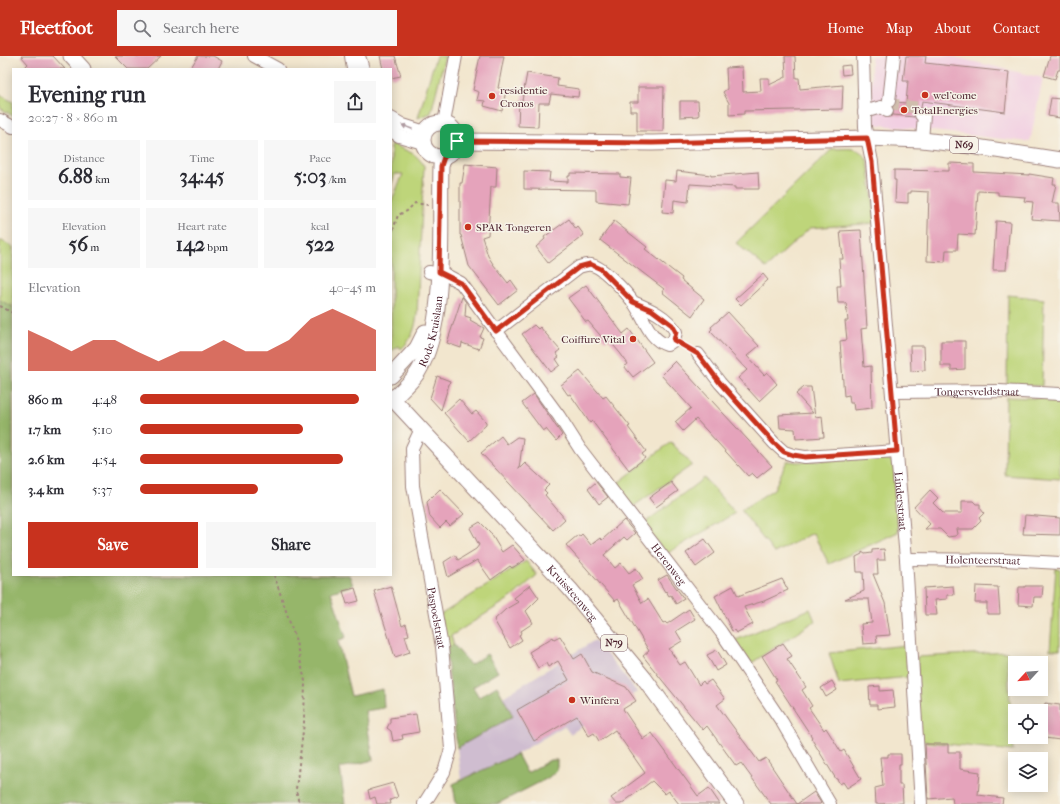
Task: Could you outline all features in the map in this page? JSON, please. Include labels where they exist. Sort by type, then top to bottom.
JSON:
[{"type":"main road","points":[[71,56],[82,68]]},
{"type":"main road","points":[[444,123],[454,130],[457,141],[456,148],[451,153],[438,156],[428,153],[424,137],[433,124],[444,123]]},
{"type":"main road","name":"N69","points":[[457,141],[652,143],[867,138],[922,140],[1060,160]]},
{"type":"main road","name":"Rode Kruislaan","points":[[434,272],[432,205],[434,166],[438,156]]},
{"type":"main road","name":"Rode Kruislaan","points":[[392,398],[411,383],[419,371],[429,331],[441,170],[438,156]]},
{"type":"main road","name":"Rode Kruislaan","points":[[392,375],[417,348],[429,331]]},
{"type":"main road","name":"Kruissteenweg","points":[[392,398],[575,595],[644,678],[736,804]]},
{"type":"street","points":[[254,56],[276,68]]},
{"type":"street","points":[[351,56],[353,68]]},
{"type":"street","points":[[359,56],[363,68]]},
{"type":"street","points":[[444,123],[456,56]]},
{"type":"street","name":"Linderstraat","points":[[863,56],[864,112],[872,162],[893,392],[906,559],[921,804]]},
{"type":"street","points":[[864,112],[886,106],[894,56]]},
{"type":"street","points":[[922,112],[922,140]]},
{"type":"street","points":[[392,119],[424,137]]},
{"type":"street","points":[[0,120],[12,126]]},
{"type":"street","points":[[392,131],[424,137]]},
{"type":"street","points":[[496,331],[579,267],[590,264],[601,269],[633,302]]},
{"type":"street","name":"Herenweg","points":[[434,272],[461,283],[559,416],[580,449],[721,632],[782,722],[830,804]]},
{"type":"street","points":[[698,354],[720,383],[774,443],[784,452],[805,457],[897,451]]},
{"type":"street","name":"Tongersveldstraat","points":[[893,392],[999,391],[1060,394]]},
{"type":"street","name":"Paspoelstraat","points":[[421,429],[412,448],[413,486],[442,647],[451,749],[444,772],[424,804]]},
{"type":"street","name":"Holenteerstraat","points":[[906,559],[1005,560],[1060,563]]},
{"type":"path","points":[[392,233],[398,215],[407,211],[415,203],[432,205]]},
{"type":"path","points":[[0,306],[12,312]]},
{"type":"path","points":[[274,576],[295,638],[305,681],[304,723],[296,789],[298,804]]},
{"type":"shaded area","points":[[871,56],[950,56],[1043,78],[1030,142],[872,124]]},
{"type":"shaded area","points":[[595,640],[637,692],[570,734],[564,726],[517,754],[461,780],[457,748],[513,716],[503,697]]},
{"type":"green space","points":[[436,56],[445,56],[431,113],[418,118]]},
{"type":"green space","points":[[0,95],[12,101],[12,115],[0,108]]},
{"type":"green space","points":[[392,144],[413,154],[424,166],[417,315],[414,329],[408,342],[401,349],[399,346],[392,350],[392,201],[403,174],[395,174],[392,182]]},
{"type":"green space","points":[[832,149],[858,150],[868,162],[876,223],[810,228],[766,268],[736,243]]},
{"type":"green space","points":[[0,240],[12,246],[12,306],[0,300]]},
{"type":"green space","points":[[1008,295],[1044,299],[1042,386],[1007,385]]},
{"type":"green space","points":[[0,300],[12,306],[12,576],[349,576],[353,585],[331,592],[346,637],[338,641],[351,696],[383,689],[384,708],[365,711],[373,760],[340,768],[345,804],[0,804]]},
{"type":"green space","points":[[1006,397],[1060,399],[1060,479],[1005,475]]},
{"type":"green space","points":[[671,442],[692,465],[631,508],[614,486]]},
{"type":"green space","points":[[882,456],[888,458],[894,465],[898,532],[829,564],[813,533],[774,553],[741,510],[774,489],[787,461],[798,462]]},
{"type":"green space","points":[[704,478],[735,513],[666,554],[643,524]]},
{"type":"green space","points":[[526,561],[537,575],[512,597],[451,636],[454,645],[446,649],[440,615]]},
{"type":"green space","points":[[1056,568],[1060,569],[1060,650],[1050,650]]},
{"type":"green space","points":[[810,609],[815,621],[747,666],[731,642]]},
{"type":"green space","points":[[454,645],[470,665],[487,654],[498,672],[473,687],[479,697],[497,686],[513,716],[457,748],[446,649]]},
{"type":"green space","points":[[907,645],[909,677],[839,684],[829,653]]},
{"type":"green space","points":[[1007,652],[1008,696],[1010,696],[1010,704],[1008,704],[1008,744],[1013,744],[1013,751],[919,741],[917,657]]},
{"type":"green space","points":[[517,754],[527,773],[550,760],[557,760],[557,770],[548,778],[497,804],[456,804],[453,784]]},
{"type":"building","points":[[21,56],[53,56],[64,68],[24,68],[28,64]]},
{"type":"building","points":[[115,56],[161,56],[148,68],[127,68]]},
{"type":"building","points":[[198,56],[213,56],[222,61],[218,68],[191,68]]},
{"type":"building","points":[[380,56],[395,56],[401,76],[392,78],[392,68],[383,68]]},
{"type":"building","points":[[480,56],[504,56],[498,88],[506,90],[502,111],[484,106],[485,101],[477,100],[479,92],[473,90]]},
{"type":"building","points":[[785,56],[795,56],[796,78],[799,78],[800,89],[843,85],[842,109],[744,111],[744,114],[729,115],[729,103],[723,92],[727,89],[726,68],[742,67],[743,92],[761,91],[760,78],[769,78],[769,85],[786,77]]},
{"type":"building","points":[[906,56],[926,56],[925,63],[1009,72],[1005,112],[922,101],[921,108],[915,111],[914,117],[893,115],[893,107],[896,102],[906,103],[908,81],[903,81]]},
{"type":"building","points":[[1050,56],[1060,56],[1060,70],[1058,70],[1055,79],[1044,76]]},
{"type":"building","points":[[850,65],[851,74],[842,75],[841,66]]},
{"type":"building","points":[[527,73],[558,78],[557,86],[579,89],[578,97],[551,94],[549,103],[539,103],[538,127],[518,126],[519,101],[522,101]]},
{"type":"building","points":[[638,87],[664,87],[663,131],[637,131],[637,111],[630,111],[630,102],[638,102]]},
{"type":"building","points":[[1051,98],[1060,99],[1060,118],[1048,116]]},
{"type":"building","points":[[680,101],[698,101],[699,116],[680,117]]},
{"type":"building","points":[[949,163],[974,164],[974,172],[1029,174],[1054,178],[1053,184],[1056,184],[1052,203],[1059,203],[1060,221],[1031,219],[1033,202],[1024,201],[1025,197],[998,195],[998,192],[978,191],[975,235],[958,234],[957,250],[946,250],[945,262],[927,261],[929,192],[911,191],[911,193],[908,193],[908,203],[895,202],[896,180],[894,180],[894,170],[949,171]]},
{"type":"building","points":[[465,164],[497,167],[496,187],[491,187],[488,235],[482,237],[488,256],[493,264],[508,283],[511,280],[518,290],[499,305],[469,266],[460,235],[460,183],[462,183]]},
{"type":"building","points":[[524,171],[550,172],[549,181],[568,182],[568,176],[570,176],[570,173],[620,174],[620,177],[631,178],[628,204],[596,201],[596,190],[524,189]]},
{"type":"building","points":[[677,171],[711,176],[758,172],[759,189],[735,189],[735,187],[690,184],[688,202],[674,200],[673,213],[662,212],[665,180],[676,181]]},
{"type":"building","points":[[569,219],[576,229],[578,227],[584,235],[548,263],[536,247],[545,239],[544,237]]},
{"type":"building","points":[[614,221],[647,247],[645,249],[682,278],[681,280],[704,299],[692,316],[662,292],[664,289],[600,240]]},
{"type":"building","points":[[996,221],[1010,222],[1006,270],[993,270]]},
{"type":"building","points":[[861,230],[867,328],[861,329],[864,367],[871,366],[872,408],[854,410],[853,403],[850,403],[849,395],[844,396],[840,341],[847,340],[845,321],[848,321],[846,303],[838,303],[837,286],[841,286],[839,259],[843,259],[840,231]]},
{"type":"building","points":[[763,274],[768,280],[741,305],[735,299]]},
{"type":"building","points":[[586,285],[623,334],[629,329],[653,362],[633,377],[624,366],[628,364],[620,353],[608,339],[605,341],[588,321],[586,322],[568,298]]},
{"type":"building","points":[[462,297],[466,302],[465,316],[471,318],[470,320],[484,328],[480,337],[483,338],[479,349],[462,343],[461,348],[447,343]]},
{"type":"building","points":[[728,312],[759,346],[747,356],[764,375],[767,372],[777,384],[759,401],[738,378],[747,370],[710,331],[712,329],[711,327]]},
{"type":"building","points":[[534,325],[538,329],[540,327],[560,350],[556,353],[559,357],[556,359],[560,365],[551,372],[522,334]]},
{"type":"building","points":[[941,341],[965,341],[965,369],[951,370],[951,366],[941,366]]},
{"type":"building","points":[[910,346],[924,346],[925,370],[911,371]]},
{"type":"building","points":[[675,361],[772,466],[757,478],[752,473],[748,476],[696,419],[683,431],[675,422],[691,408],[661,375]]},
{"type":"building","points":[[580,371],[603,398],[606,396],[630,426],[628,427],[646,451],[642,454],[645,458],[629,470],[592,421],[590,423],[570,394],[568,395],[561,385]]},
{"type":"building","points":[[437,376],[450,381],[441,410],[430,398]]},
{"type":"building","points":[[804,387],[811,387],[815,417],[822,416],[824,437],[796,439],[795,429],[780,428],[779,415],[813,413],[796,394]]},
{"type":"building","points":[[534,394],[562,435],[556,441],[546,429],[543,431],[522,403]]},
{"type":"building","points":[[459,399],[472,414],[476,411],[486,422],[486,425],[469,441],[444,413]]},
{"type":"building","points":[[501,436],[507,444],[517,437],[523,438],[519,469],[525,463],[549,485],[544,490],[547,493],[545,495],[565,519],[553,530],[481,453]]},
{"type":"building","points":[[596,482],[608,497],[599,504],[588,489]]},
{"type":"building","points":[[671,482],[678,491],[656,507],[649,498]]},
{"type":"building","points":[[440,489],[464,514],[450,526],[446,522],[440,528],[430,517],[427,502]]},
{"type":"building","points":[[930,490],[938,498],[933,503],[943,513],[962,513],[962,501],[973,501],[976,504],[980,504],[980,508],[984,513],[979,518],[981,521],[973,529],[957,529],[958,534],[948,537],[940,529],[925,529],[930,524],[914,507]]},
{"type":"building","points":[[1025,515],[1060,518],[1060,535],[1023,534]]},
{"type":"building","points":[[624,520],[635,533],[627,540],[624,537],[604,555],[615,568],[621,563],[629,573],[636,568],[643,579],[632,585],[642,603],[648,599],[663,623],[665,622],[667,624],[689,609],[695,619],[676,631],[682,641],[669,649],[680,665],[685,662],[699,685],[703,681],[705,684],[711,680],[725,699],[717,705],[759,762],[766,758],[797,804],[771,804],[741,763],[736,766],[707,726],[703,730],[643,656],[649,651],[618,599],[615,601],[566,545],[578,535],[580,536],[582,534],[591,545],[600,538],[602,540]]},
{"type":"building","points":[[480,522],[490,532],[502,552],[512,545],[525,560],[512,568],[510,566],[491,580],[477,560],[448,577],[444,562],[455,555],[458,560],[476,549],[479,545],[470,528]]},
{"type":"building","points":[[705,539],[715,553],[696,567],[686,553]]},
{"type":"building","points":[[884,549],[885,560],[877,560],[878,574],[873,574],[885,603],[890,635],[876,636],[877,643],[863,644],[861,624],[872,623],[869,599],[845,599],[864,591],[863,572],[857,572],[856,557],[862,554],[862,552],[865,554],[872,553],[872,550]]},
{"type":"building","points":[[667,575],[684,599],[676,604],[671,595],[669,596],[666,591],[665,592],[658,580]]},
{"type":"building","points":[[782,579],[788,590],[764,601],[744,607],[753,624],[736,633],[734,630],[732,631],[715,596],[733,586],[738,596]]},
{"type":"building","points":[[530,585],[539,598],[526,611],[533,623],[521,631],[522,633],[519,635],[522,640],[510,648],[494,620],[506,609],[518,602],[514,598]]},
{"type":"building","points":[[391,586],[402,626],[406,624],[409,635],[405,636],[410,652],[395,657],[374,591]]},
{"type":"building","points":[[953,586],[954,595],[947,595],[947,599],[935,600],[937,615],[925,615],[924,588]]},
{"type":"building","points":[[976,586],[998,587],[1000,614],[987,614],[987,603],[975,603]]},
{"type":"building","points":[[1043,586],[1042,597],[1034,597],[1033,606],[1018,605],[1019,587]]},
{"type":"building","points":[[355,588],[359,601],[347,604],[343,591]]},
{"type":"building","points":[[560,636],[574,659],[582,654],[592,672],[626,687],[636,701],[623,709],[643,739],[652,733],[698,796],[709,788],[720,804],[679,804],[669,791],[665,794],[652,781],[621,804],[616,804],[611,798],[645,773],[615,730],[599,741],[594,733],[589,736],[577,716],[534,741],[517,710],[569,680],[558,661],[548,667],[546,663],[538,668],[529,652],[553,637],[554,639]]},
{"type":"building","points":[[783,643],[792,656],[787,659],[806,687],[802,690],[812,706],[809,708],[824,730],[826,728],[841,752],[844,750],[861,779],[847,788],[843,782],[840,784],[836,779],[811,738],[812,737],[775,681],[777,680],[762,656]]},
{"type":"building","points":[[717,650],[726,665],[716,671],[707,655]]},
{"type":"building","points":[[832,681],[837,690],[826,697],[821,688]]},
{"type":"building","points":[[880,686],[880,691],[893,690],[895,707],[877,709],[877,705],[870,705],[869,687]]},
{"type":"building","points":[[1045,703],[1060,705],[1060,740],[1048,738],[1048,704]]},
{"type":"building","points":[[416,714],[419,732],[402,735],[403,739],[393,741],[391,731],[387,728],[390,718]]},
{"type":"building","points":[[925,744],[948,744],[948,752],[960,752],[960,769],[980,772],[978,795],[1003,798],[1002,804],[953,804],[952,797],[928,799]]},
{"type":"building","points":[[888,754],[901,754],[901,764],[899,764],[899,785],[902,785],[903,803],[876,804],[875,788],[883,786],[880,757],[888,757]]},
{"type":"building","points":[[393,783],[398,797],[390,800],[391,804],[377,804],[375,797],[370,799],[368,790]]},
{"type":"building","points":[[814,792],[821,803],[820,804],[797,804]]},
{"type":"tunnel","points":[[887,104],[921,108]]},
{"type":"place","name":"wel'come","points":[[925,95]]},
{"type":"place","name":"residentie Cronos","points":[[492,96]]},
{"type":"place","name":"TotalEnergies","points":[[904,110]]},
{"type":"place","name":"SPAR Tongeren","points":[[468,227]]},
{"type":"place","name":"Coiffure Vital","points":[[633,339]]},
{"type":"place","name":"Winfera","points":[[572,700]]},
{"type":"route","points":[[867,138],[872,162],[897,451],[805,457],[784,452],[774,443],[720,383],[698,354],[674,340],[676,332],[672,325],[652,310],[633,302],[601,269],[590,264],[579,267],[496,331],[461,283],[439,272],[441,166],[444,157],[456,148],[457,141],[652,143],[867,138]]}]
